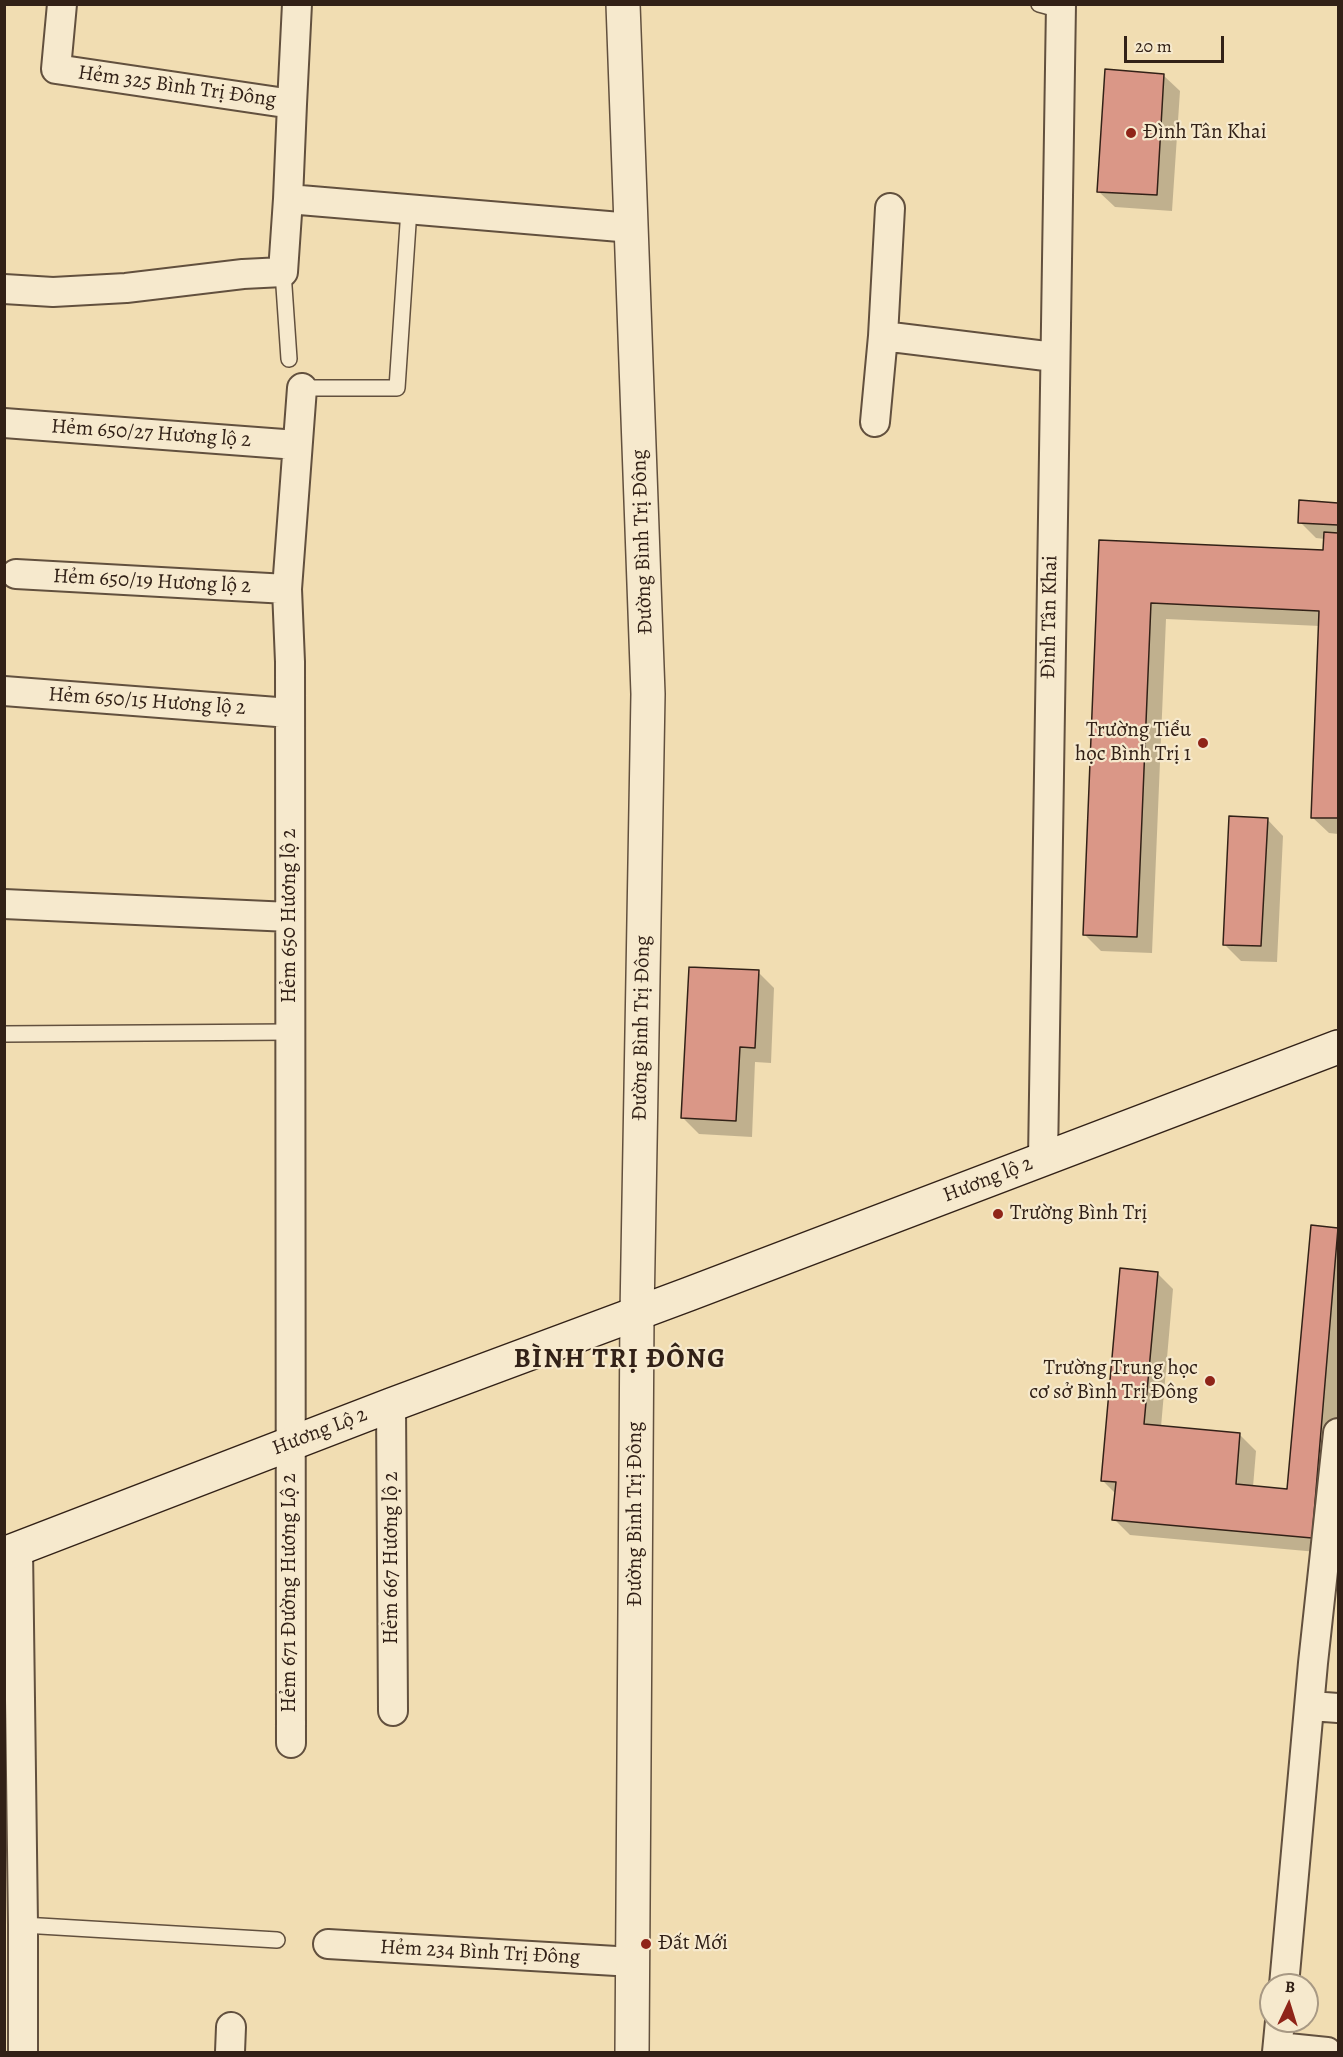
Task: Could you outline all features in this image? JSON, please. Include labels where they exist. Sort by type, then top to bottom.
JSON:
[{"type":"street","name":"Hẻm 325 Bình Trị Đông","points":[[62,4],[56,69],[292,104],[283,272]]},
{"type":"street","points":[[292,104],[297,4]]},
{"type":"street","name":"Đường Bình Trị Đông","points":[[623,4],[648,694],[637,1314],[632,2052]]},
{"type":"street","name":"Đình Tân Khai","points":[[1042,1158],[1054,357],[1054,6]]},
{"type":"street","points":[[288,199],[632,228]]},
{"type":"street","points":[[875,422],[883,336],[890,208]]},
{"type":"street","points":[[4,289],[53,292],[283,272]]},
{"type":"street","points":[[883,336],[1054,357]]},
{"type":"street","name":"Hẻm 650 Hương lộ 2","points":[[290,1444],[290,713],[287,589],[302,388]]},
{"type":"street","name":"Hẻm 650/27 Hương lộ 2","points":[[4,423],[297,445]]},
{"type":"street","name":"Hẻm 650/19 Hương lộ 2","points":[[16,574],[287,589]]},
{"type":"street","name":"Hẻm 650/15 Hương lộ 2","points":[[4,691],[290,713]]},
{"type":"street","points":[[4,904],[290,917]]},
{"type":"street","name":"Hương lộ 2","points":[[637,1314],[1338,1047]]},
{"type":"street","name":"Hương Lộ 2","points":[[11,1552],[391,1405],[637,1314]]},
{"type":"street","name":"Hẻm 667 Hương lộ 2","points":[[391,1405],[393,1711]]},
{"type":"street","points":[[1286,1973],[1325,1707],[1313,1663],[1338,1433]]},
{"type":"street","name":"Hẻm 671 Đường Hương Lộ 2","points":[[290,1444],[291,1743]]},
{"type":"street","points":[[11,1552],[23,1925],[23,2052]]},
{"type":"street","name":"Hẻm 234 Bình Trị Đông","points":[[328,1944],[633,1962]]},
{"type":"street","points":[[1278,2040],[1327,2052]]},
{"type":"lane","points":[[302,388],[397,388],[409,209]]},
{"type":"lane","points":[[283,272],[289,359]]},
{"type":"lane","points":[[4,1034],[290,1032]]},
{"type":"lane","points":[[23,1925],[277,1941]]},
{"type":"building","name":"Đình Tân Khai","points":[[1105,69],[1164,74],[1157,195],[1097,192]]},
{"type":"building","points":[[1299,500],[1338,503],[1338,525],[1298,523]]},
{"type":"building","points":[[1324,532],[1338,533],[1338,818],[1311,818],[1319,611],[1151,603],[1137,937],[1083,935],[1099,540],[1323,550]]},
{"type":"building","points":[[1229,816],[1268,818],[1261,946],[1223,945]]},
{"type":"building","points":[[689,967],[759,970],[755,1048],[740,1047],[736,1121],[681,1118]]},
{"type":"building","points":[[1311,1225],[1338,1228],[1312,1538],[1112,1520],[1116,1482],[1101,1481],[1120,1268],[1158,1272],[1144,1424],[1240,1433],[1236,1484],[1287,1489]]},
{"type":"place","name":"Đình Tân Khai","points":[[1131,133]]},
{"type":"place","name":"Trường Tiểu học Bình Trị 1","points":[[1203,743]]},
{"type":"place","name":"Trường Bình Trị","points":[[998,1214]]},
{"type":"place","name":"Trường Trung học cơ sở Bình Trị Đông","points":[[1210,1381]]},
{"type":"place","name":"Đất Mới","points":[[646,1944]]},
{"type":"district","name":"BÌNH TRỊ ĐÔNG","points":[[620,1360]]}]
